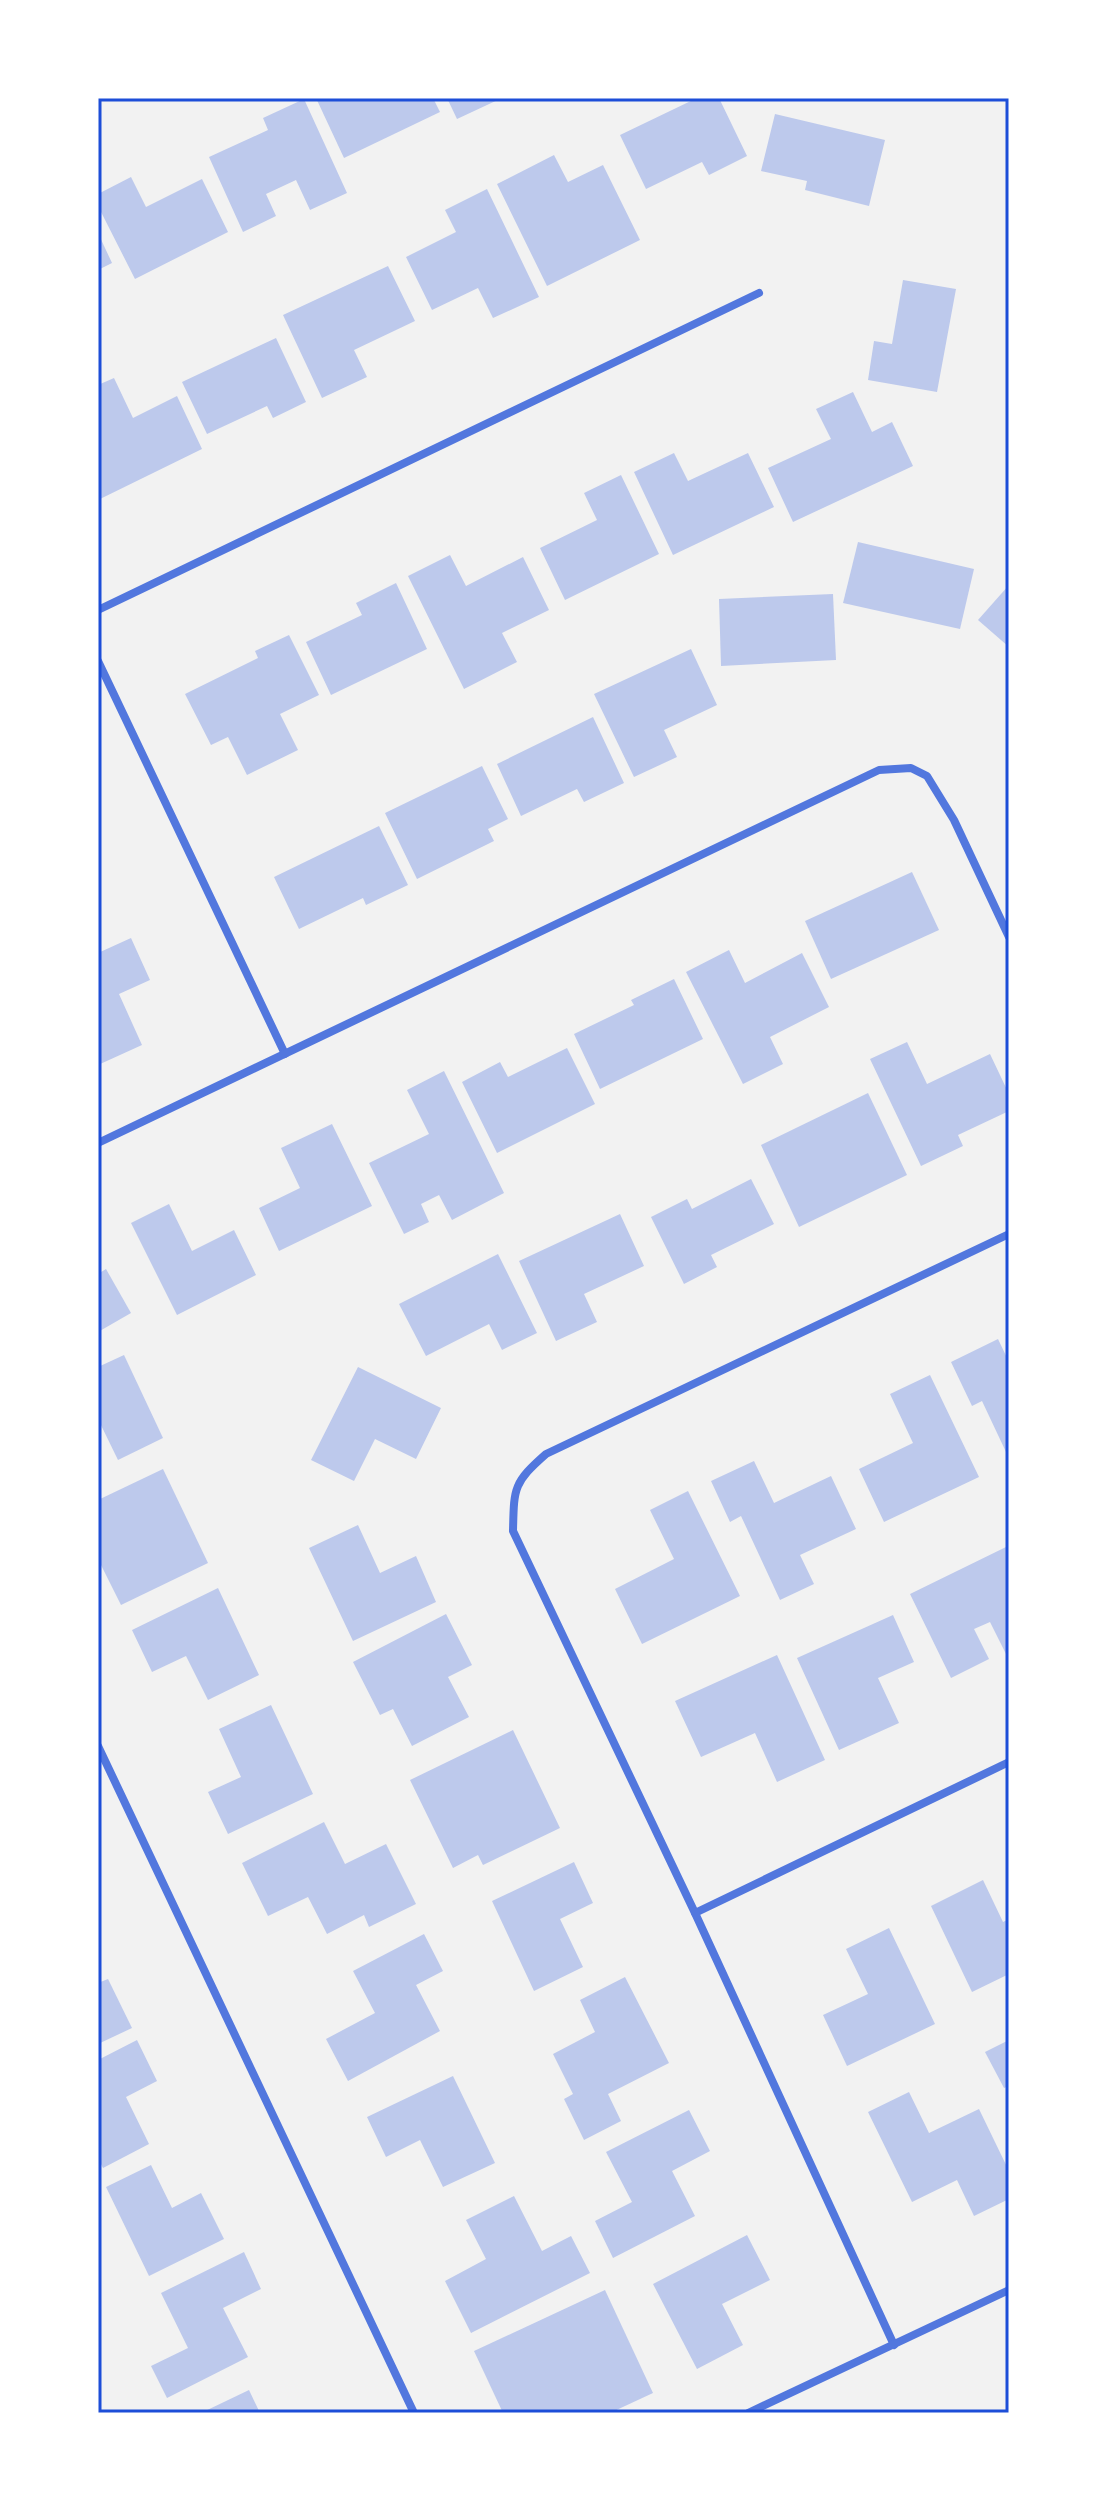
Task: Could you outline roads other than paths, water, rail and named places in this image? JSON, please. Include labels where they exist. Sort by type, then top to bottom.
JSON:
[{"type":"street","points":[[98,610],[759,293]]},
{"type":"street","points":[[98,661],[285,1054]]},
{"type":"street","points":[[98,1143],[879,770],[911,768],[927,776],[954,820],[1009,937]]},
{"type":"street","points":[[894,2345],[695,1913],[513,1531],[514,1492],[523,1474],[546,1454],[1009,1234]]},
{"type":"street","points":[[98,1746],[414,2413]]},
{"type":"street","points":[[695,1913],[1009,1762]]},
{"type":"street","points":[[748,2413],[1009,2290]]}]
